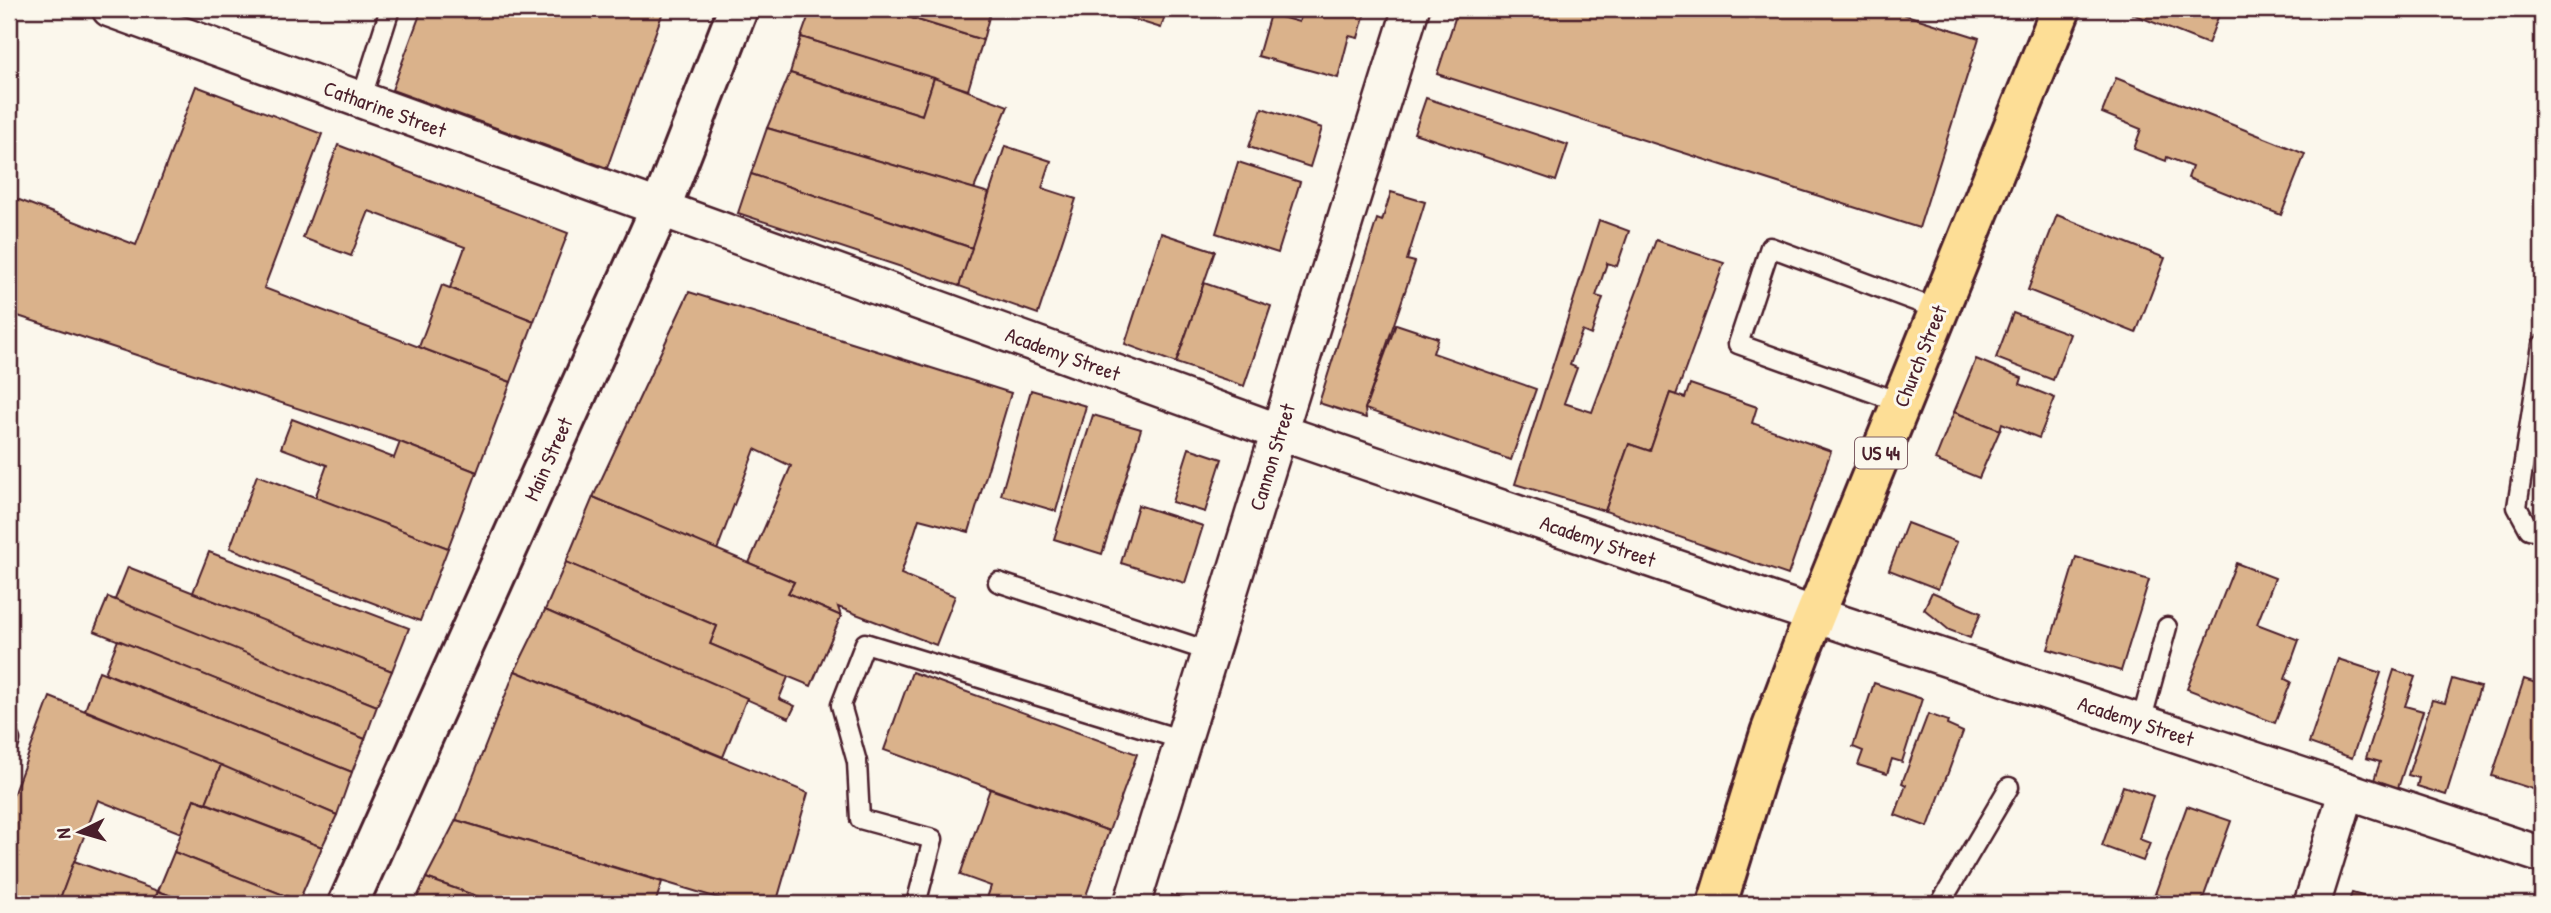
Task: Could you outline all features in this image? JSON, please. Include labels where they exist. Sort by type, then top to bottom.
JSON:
[{"type":"highway","name":"Church Street","points":[[1717,904],[1770,733],[1815,614],[2061,9]]},
{"type":"street","name":"Main Street","points":[[348,904],[660,209],[738,9]]},
{"type":"street","name":"Cannon Street","points":[[1132,904],[1411,9]]},
{"type":"street","name":"Catharine Street","points":[[128,12],[172,20],[361,100],[660,209]]},
{"type":"street","name":"Academy Street","points":[[660,209],[1279,432],[1815,614],[2542,855]]},
{"type":"street","points":[[2312,904],[2347,791]]},
{"type":"lane","points":[[361,100],[390,9]]},
{"type":"lane","points":[[1902,403],[1738,344],[1770,247],[1939,310]]},
{"type":"lane","points":[[2542,345],[2517,507],[2529,529],[2542,532]]},
{"type":"lane","points":[[998,582],[1211,652]]},
{"type":"lane","points":[[2141,722],[2167,627]]},
{"type":"lane","points":[[916,904],[933,839],[860,819],[857,762],[841,705],[866,642],[1183,740]]},
{"type":"lane","points":[[1940,904],[2009,787]]},
{"type":"building","points":[[422,9],[664,9],[607,168],[392,90]]},
{"type":"building","points":[[811,9],[882,9],[983,40],[968,90],[801,37]]},
{"type":"building","points":[[882,9],[991,9],[983,40]]},
{"type":"building","points":[[1100,9],[1167,9],[1161,28]]},
{"type":"building","points":[[1303,9],[1366,9],[1358,38],[1349,36],[1338,78],[1258,56],[1270,14],[1299,22]]},
{"type":"building","points":[[1458,9],[1887,9],[1979,38],[1919,228],[1437,74]]},
{"type":"building","points":[[2134,9],[2221,9],[2208,44],[2132,14]]},
{"type":"building","points":[[801,37],[934,78],[922,115],[790,73]]},
{"type":"building","points":[[790,73],[922,115],[934,78],[1008,106],[974,189],[767,128]]},
{"type":"building","points":[[2116,78],[2305,154],[2281,215],[2188,178],[2192,167],[2167,157],[2166,161],[2134,149],[2141,129],[2102,113]]},
{"type":"building","points":[[196,86],[322,134],[264,288],[511,382],[477,472],[400,442],[9,313],[9,196],[136,245]]},
{"type":"building","points":[[1426,98],[1568,145],[1556,181],[1414,133]]},
{"type":"building","points":[[1262,108],[1322,128],[1310,167],[1249,147]]},
{"type":"building","points":[[767,128],[989,193],[972,248],[751,174]]},
{"type":"building","points":[[338,145],[568,233],[534,321],[450,288],[465,247],[369,211],[351,256],[303,238]]},
{"type":"building","points":[[1005,146],[1051,161],[1042,188],[1076,199],[1038,314],[959,286]]},
{"type":"building","points":[[1238,162],[1300,182],[1278,253],[1216,233]]},
{"type":"building","points":[[751,174],[972,248],[959,286],[738,213]]},
{"type":"building","points":[[1391,192],[1425,202],[1407,260],[1415,262],[1365,409],[1366,418],[1319,403],[1377,219],[1382,221]]},
{"type":"building","points":[[2057,215],[2165,258],[2136,333],[2028,290]]},
{"type":"building","points":[[1599,220],[1629,231],[1617,266],[1607,263],[1596,296],[1603,298],[1591,335],[1582,331],[1570,365],[1577,368],[1564,403],[1592,412],[1656,240],[1724,263],[1676,395],[1670,393],[1650,451],[1629,444],[1605,511],[1515,484]]},
{"type":"building","points":[[1161,233],[1215,251],[1176,363],[1125,344]]},
{"type":"building","points":[[1204,283],[1271,306],[1244,386],[1176,363]]},
{"type":"building","points":[[442,285],[534,321],[511,382],[419,347]]},
{"type":"building","points":[[689,292],[1011,393],[969,532],[919,519],[901,574],[955,596],[936,645],[838,607],[841,616],[788,593],[794,582],[749,563],[791,466],[755,449],[717,550],[593,497]]},
{"type":"building","points":[[2013,313],[2070,334],[2053,380],[1996,358]]},
{"type":"building","points":[[1396,324],[1438,338],[1433,353],[1536,389],[1511,460],[1365,409]]},
{"type":"building","points":[[1976,359],[2022,378],[2020,384],[2055,398],[2039,438],[2002,423],[2000,430],[1954,412]]},
{"type":"building","points":[[1690,384],[1757,407],[1752,423],[1831,451],[1788,575],[1605,511],[1629,444],[1650,451],[1670,393],[1685,398]]},
{"type":"building","points":[[1031,390],[1086,406],[1056,511],[1001,495]]},
{"type":"building","points":[[1954,412],[2000,430],[1979,478],[1935,460]]},
{"type":"building","points":[[1093,415],[1141,429],[1102,554],[1054,539]]},
{"type":"building","points":[[292,419],[394,458],[400,442],[477,472],[448,548],[315,498],[327,465],[281,448]]},
{"type":"building","points":[[1189,448],[1222,459],[1205,512],[1172,502]]},
{"type":"building","points":[[257,475],[448,548],[420,621],[230,548]]},
{"type":"building","points":[[593,497],[794,582],[788,593],[841,616],[811,686],[710,644],[717,626],[566,562]]},
{"type":"building","points":[[1138,505],[1203,526],[1185,583],[1121,563]]},
{"type":"building","points":[[1907,523],[1957,542],[1938,589],[1889,570]]},
{"type":"building","points":[[209,552],[409,628],[392,671],[192,595]]},
{"type":"building","points":[[2076,557],[2149,580],[2121,671],[2048,649]]},
{"type":"building","points":[[566,562],[717,626],[710,644],[788,677],[779,699],[795,706],[789,718],[545,610]]},
{"type":"building","points":[[2236,563],[2275,578],[2257,624],[2299,640],[2285,679],[2291,682],[2275,723],[2187,689]]},
{"type":"building","points":[[128,567],[392,671],[377,706],[114,602]]},
{"type":"building","points":[[1932,592],[1981,613],[1970,638],[1949,630],[1924,609]]},
{"type":"building","points":[[108,597],[377,706],[365,739],[94,631]]},
{"type":"building","points":[[545,610],[747,698],[723,757],[515,671]]},
{"type":"building","points":[[118,640],[365,739],[352,772],[105,673]]},
{"type":"building","points":[[2338,659],[2381,673],[2352,758],[2309,743]]},
{"type":"building","points":[[2394,670],[2415,677],[2405,706],[2423,711],[2398,788],[2374,780],[2380,762],[2366,758]]},
{"type":"building","points":[[99,671],[352,772],[337,815],[85,710]]},
{"type":"building","points":[[515,671],[808,793],[776,904],[738,904],[456,820]]},
{"type":"building","points":[[912,672],[1137,754],[1109,831],[884,750]]},
{"type":"building","points":[[2452,679],[2480,687],[2446,795],[2417,786],[2419,778],[2408,775],[2432,700],[2445,703]]},
{"type":"building","points":[[2524,679],[2542,685],[2542,792],[2492,776]]},
{"type":"building","points":[[1874,683],[1922,699],[1902,762],[1892,759],[1887,774],[1858,765],[1863,751],[1853,747]]},
{"type":"building","points":[[50,697],[221,765],[206,803],[194,799],[181,833],[98,800],[58,904],[9,904],[9,806]]},
{"type":"building","points":[[1928,714],[1948,721],[1947,725],[1963,732],[1928,827],[1895,815],[1906,785],[1902,783]]},
{"type":"building","points":[[221,765],[337,815],[322,847],[206,803]]},
{"type":"building","points":[[2123,786],[2153,796],[2139,839],[2150,843],[2143,861],[2102,846]]},
{"type":"building","points":[[990,789],[1109,831],[1083,904],[985,904],[991,886],[960,875]]},
{"type":"building","points":[[194,799],[322,847],[299,901],[174,852]]},
{"type":"building","points":[[2187,806],[2231,821],[2201,904],[2183,904],[2155,894]]},
{"type":"building","points":[[456,820],[662,882],[655,904],[498,904],[426,878]]},
{"type":"building","points":[[174,852],[299,901],[298,904],[193,904],[158,891]]},
{"type":"building","points":[[74,861],[158,891],[153,904],[58,904]]},
{"type":"building","points":[[426,878],[498,904],[414,904]]},
{"type":"building","points":[[158,891],[193,904],[153,904]]},
{"type":"building","points":[[2352,893],[2390,904],[2348,904]]},
{"type":"building","points":[[1171,895],[1201,904],[1168,904]]}]
